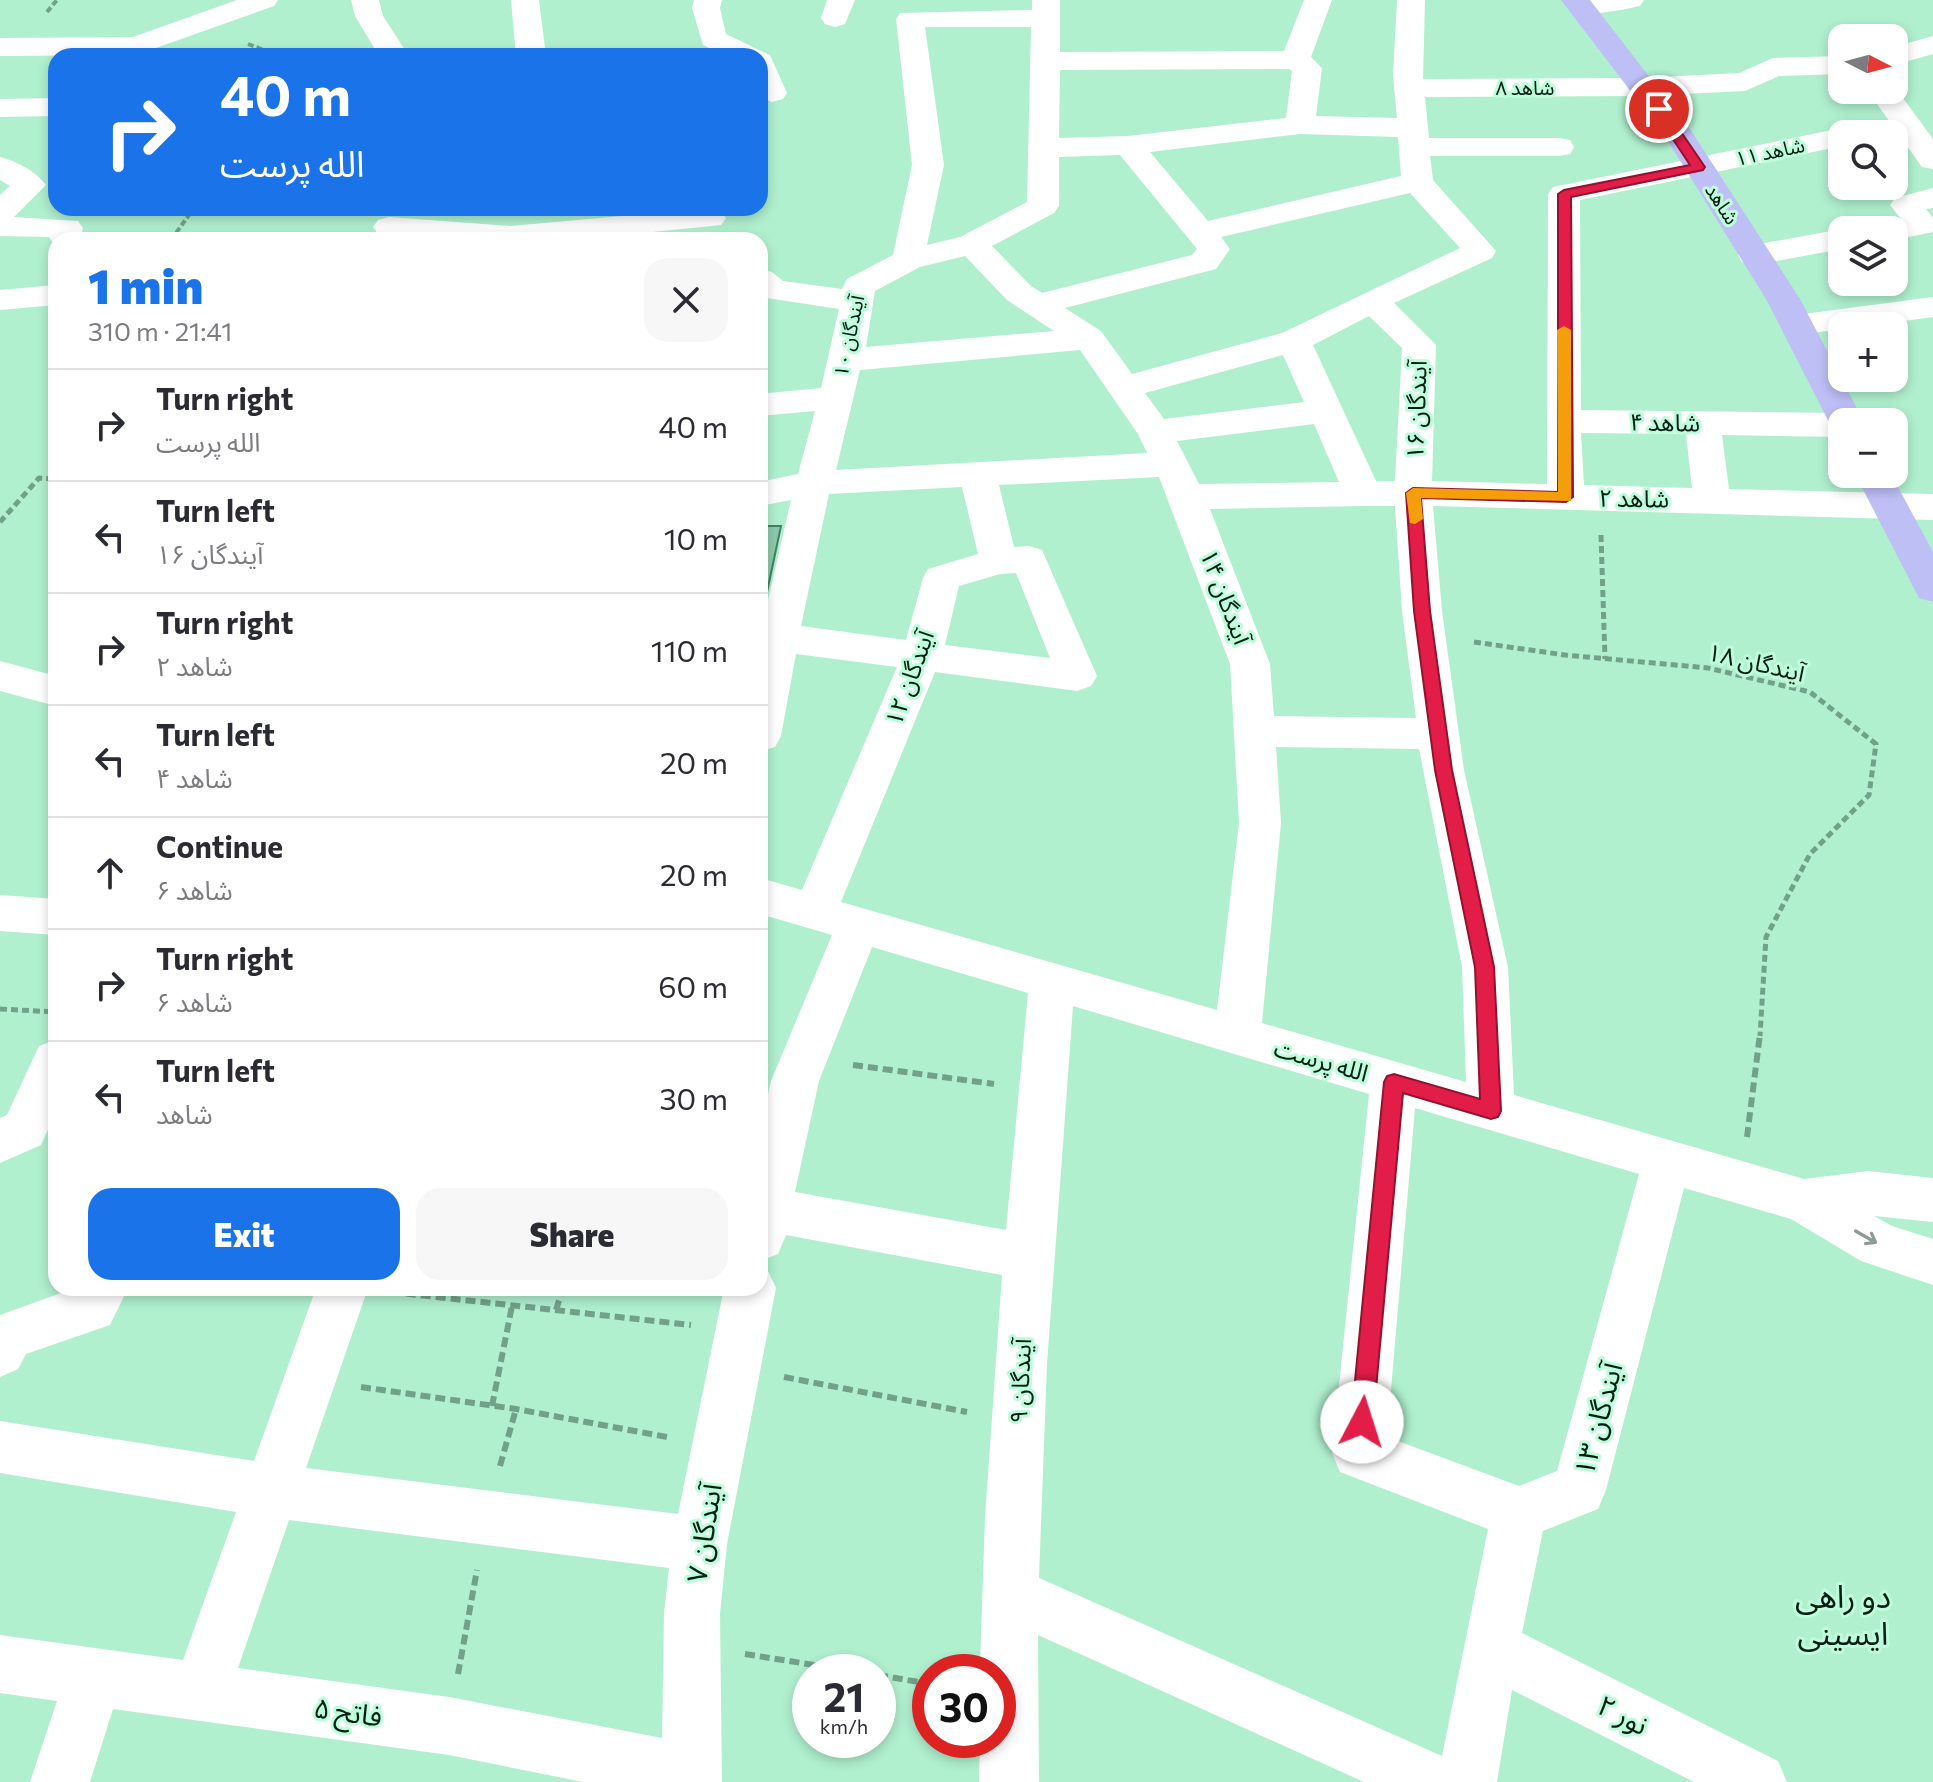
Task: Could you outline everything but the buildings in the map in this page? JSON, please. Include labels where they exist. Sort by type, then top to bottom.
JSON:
[{"type":"main road","name":"شاهد","points":[[1578,3],[1677,132],[1796,325],[1836,408]]},
{"type":"main road","points":[[1881,489],[1933,588]]},
{"type":"street","points":[[0,47],[136,46],[264,0]]},
{"type":"street","points":[[365,0],[369,16],[389,48]]},
{"type":"street","points":[[525,0],[530,48]]},
{"type":"street","points":[[708,0],[706,8],[713,39],[732,48]]},
{"type":"street","points":[[1125,387],[1294,341],[1480,251],[1417,182],[1409,88],[1411,0]]},
{"type":"street","points":[[1578,3],[1630,0]]},
{"type":"street","points":[[908,260],[928,165],[910,19],[1046,9]]},
{"type":"street","name":"آیندگان ۱۰","points":[[768,697],[859,286],[908,260],[972,244],[1043,206],[1046,9]]},
{"type":"street","points":[[1295,60],[1314,11]]},
{"type":"street","points":[[1908,52],[1933,45]]},
{"type":"street","points":[[1045,61],[1295,60],[1307,68],[1300,125]]},
{"type":"street","name":"شاهد ۸","points":[[1409,88],[1642,87],[1745,82],[1773,67],[1828,65]]},
{"type":"street","points":[[768,82],[772,93]]},
{"type":"street","points":[[1893,104],[1906,120]]},
{"type":"street","points":[[0,108],[48,107]]},
{"type":"street","points":[[1908,123],[1933,160]]},
{"type":"street","points":[[1044,148],[1128,145],[1300,125],[1559,147]]},
{"type":"street","name":"شاهد ۱۱","points":[[1563,421],[1564,194],[1828,140]]},
{"type":"street","points":[[1037,305],[1204,262],[1214,249],[1128,145]]},
{"type":"street","points":[[3,170],[48,171]]},
{"type":"street","points":[[0,212],[30,185],[3,170]]},
{"type":"street","points":[[1200,232],[1417,182]]},
{"type":"street","points":[[522,232],[549,216]]},
{"type":"street","points":[[585,232],[711,222]]},
{"type":"street","points":[[389,225],[454,232]]},
{"type":"street","points":[[0,226],[67,228],[66,232]]},
{"type":"street","points":[[1754,255],[1828,242]]},
{"type":"street","name":"آیندگان ۱۴","points":[[972,244],[1019,293],[1089,339],[1125,387],[1171,464],[1250,664],[1260,823],[1237,1037]]},
{"type":"street","points":[[0,300],[48,290]]},
{"type":"street","points":[[768,290],[857,301]]},
{"type":"street","name":"آیندگان ۱۶","points":[[1372,301],[1419,345],[1413,493],[1425,634],[1438,734],[1485,967],[1491,1111]]},
{"type":"street","points":[[1796,325],[1933,307]]},
{"type":"street","points":[[845,360],[1089,339]]},
{"type":"street","points":[[1294,341],[1363,494]]},
{"type":"street","points":[[768,404],[835,398]]},
{"type":"street","points":[[768,492],[813,483],[1171,464],[1326,411]]},
{"type":"street","points":[[1563,421],[1583,498]]},
{"type":"street","name":"شاهد ۴","points":[[1563,421],[1828,424]]},
{"type":"street","points":[[1703,423],[1712,501]]},
{"type":"street","name":"شاهد ۲","points":[[1171,464],[1363,494],[1712,501],[1881,489],[1933,507]]},
{"type":"street","points":[[780,638],[1077,676],[1029,559],[999,561],[978,476]]},
{"type":"street","name":"آیندگان ۱۲","points":[[815,912],[922,655],[942,578],[999,561]]},
{"type":"street","points":[[0,676],[48,680]]},
{"type":"street","points":[[1255,731],[1438,734]]},
{"type":"street","name":"الله پرست","points":[[768,898],[1804,1201],[1835,1194],[1875,1193],[1933,1200]]},
{"type":"street","points":[[0,913],[48,916]]},
{"type":"street","points":[[768,1193],[795,1081],[859,925]]},
{"type":"street","name":"آیندگان ۹","points":[[1009,1782],[1010,1594],[1019,1423],[1028,1257],[1052,982]]},
{"type":"street","points":[[27,1137],[48,1081]]},
{"type":"street","points":[[1394,1082],[1359,1453],[1519,1513],[1490,1648],[1467,1782]]},
{"type":"street","name":"آیندگان ۱۳","points":[[1519,1513],[1579,1490],[1667,1161]]},
{"type":"street","points":[[1804,1201],[1879,1245],[1933,1262]]},
{"type":"street","points":[[768,1219],[1028,1257]]},
{"type":"street","points":[[3,1341],[92,1308],[98,1296]]},
{"type":"street","points":[[201,1692],[310,1379],[360,1296]]},
{"type":"street","name":"آیندگان ۷","points":[[692,1778],[692,1614],[699,1544],[742,1329]]},
{"type":"street","points":[[0,1447],[271,1491],[699,1544]]},
{"type":"street","points":[[1010,1594],[1432,1782]]},
{"type":"street","name":"نور ۲","points":[[1490,1648],[1757,1782]]},
{"type":"street","name":"فاتح ۵","points":[[0,1664],[449,1726],[692,1778]]},
{"type":"street","points":[[60,1782],[94,1677]]},
{"type":"path","points":[[0,522],[39,478],[48,479]]},
{"type":"path","points":[[1583,498],[1605,659]]},
{"type":"path","name":"آیندگان ۱۸","points":[[1425,634],[1605,659],[1708,668],[1810,692],[1876,744],[1869,795],[1810,854],[1766,937],[1758,1061],[1741,1183]]},
{"type":"path","points":[[0,1009],[48,1012]]},
{"type":"path","points":[[804,1058],[1042,1091]]},
{"type":"path","points":[[420,1296],[742,1329],[1019,1423]]},
{"type":"path","points":[[556,1310],[560,1296]]},
{"type":"path","points":[[492,1406],[512,1306]]},
{"type":"path","points":[[310,1379],[492,1406],[719,1446]]},
{"type":"path","points":[[692,1645],[792,1661]]},
{"type":"slow traffic","points":[[1415,519],[1413,493],[1566,497],[1564,330]]},
{"type":"district","name":"دو راهی ایسینی","points":[[1843,1616]]},
{"type":"route","points":[[1362,1422],[1394,1082],[1491,1111],[1485,967],[1443,770],[1422,611],[1413,493],[1566,497],[1563,421],[1564,194],[1698,167],[1659,109]]}]
